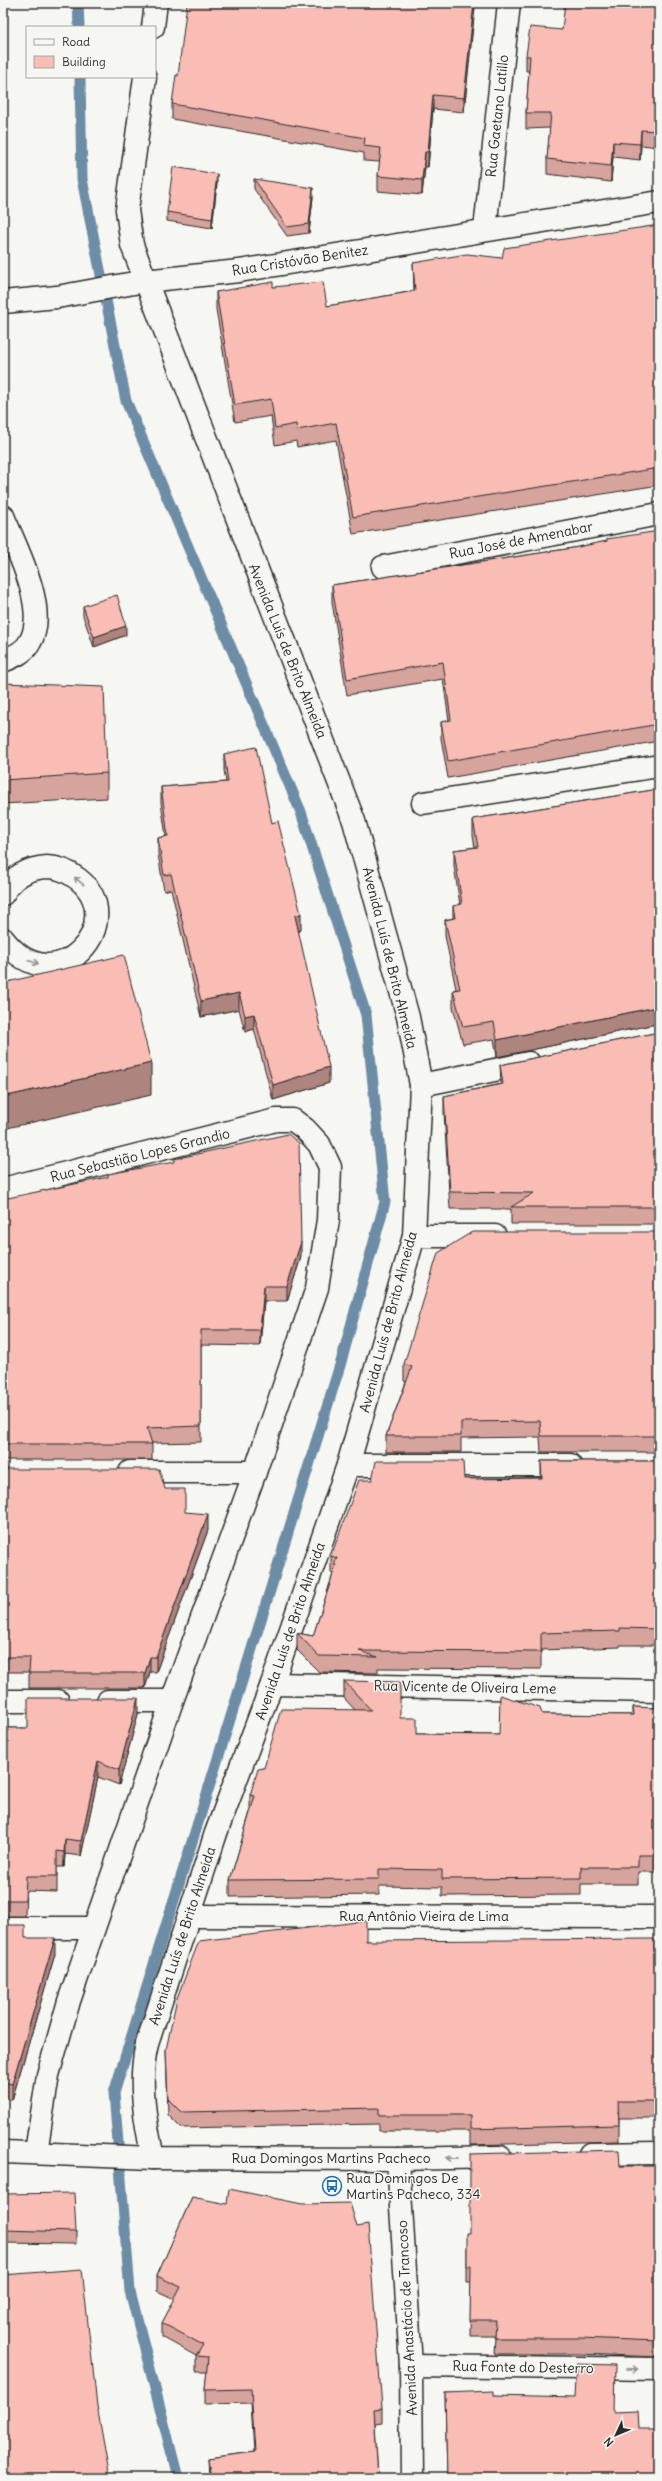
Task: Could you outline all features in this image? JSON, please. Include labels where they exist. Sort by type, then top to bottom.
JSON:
[{"type":"street","points":[[153,26],[156,3]]},
{"type":"street","name":"Rua Gaetano Latillo","points":[[485,230],[509,3]]},
{"type":"street","points":[[145,78],[127,210],[132,246],[145,281]]},
{"type":"street","name":"Rua Cristóvão Benitez","points":[[3,302],[57,297],[116,288],[145,281],[239,271],[659,202]]},
{"type":"street","name":"Avenida Luís de Brito Almeida","points":[[145,281],[354,821],[408,1017],[421,1085],[414,1236],[348,1465],[272,1684],[216,1833],[142,2064],[147,2129],[145,2158]]},
{"type":"street","name":"Rua José de Amenabar","points":[[384,567],[659,514]]},
{"type":"street","points":[[3,516],[34,595],[36,625],[30,642],[18,654],[3,661]]},
{"type":"street","points":[[423,803],[659,766]]},
{"type":"street","points":[[3,894],[8,885],[21,874],[37,868],[54,867],[70,873],[84,884],[92,898],[96,915],[94,930],[88,944],[78,955],[64,963],[49,966],[30,963],[6,948]]},
{"type":"street","points":[[421,1085],[552,1058]]},
{"type":"street","name":"Rua Sebastião Lopes Grandio","points":[[3,1189],[276,1120],[293,1120],[319,1144],[330,1167],[328,1220],[317,1288],[255,1472]]},
{"type":"street","points":[[414,1236],[517,1236]]},
{"type":"street","points":[[348,1465],[587,1465]]},
{"type":"street","points":[[42,2152],[48,2075],[69,2001],[172,1701],[255,1472],[113,1472]]},
{"type":"street","name":"Rua Vicente de Oliveira Leme","points":[[272,1684],[659,1691]]},
{"type":"street","points":[[3,1701],[172,1701]]},
{"type":"street","name":"Rua Antônio Vieira de Lima","points":[[190,1916],[659,1917]]},
{"type":"street","points":[[3,1928],[93,1928]]},
{"type":"street","name":"Rua Domingos Martins Pacheco","points":[[3,2152],[42,2152],[145,2158],[398,2159],[517,2156]]},
{"type":"street","points":[[572,2155],[659,2153]]},
{"type":"street","name":"Avenida Anastácio de Trancoso","points":[[398,2159],[411,2366],[412,2478]]},
{"type":"street","name":"Rua Fonte do Desterro","points":[[411,2366],[659,2369]]},
{"type":"building","points":[[187,3],[474,3],[464,98],[433,95],[428,152],[425,152],[422,180],[378,176],[381,148],[364,146],[365,138],[172,104],[176,75],[178,76]]},
{"type":"building","points":[[565,3],[659,3],[659,131],[641,130],[640,144],[613,142],[611,166],[547,159],[551,113],[526,113],[530,56],[526,56],[530,27],[562,30]]},
{"type":"building","points":[[173,167],[217,174],[212,219],[167,212]]},
{"type":"building","points":[[254,179],[313,188],[309,224],[287,227]]},
{"type":"building","points":[[659,225],[659,468],[353,517],[336,423],[297,430],[296,424],[275,428],[271,399],[235,405],[216,292],[273,282],[273,287],[323,282],[327,306],[415,291],[413,263],[467,254],[502,258],[504,248]]},
{"type":"building","points":[[659,531],[659,724],[448,761],[441,722],[451,720],[443,662],[347,679],[332,585],[573,548],[607,541],[607,539]]},
{"type":"building","points":[[117,595],[126,626],[94,637],[83,606]]},
{"type":"building","points":[[3,683],[104,687],[107,773],[3,780]]},
{"type":"building","points":[[256,747],[272,823],[278,821],[301,914],[295,916],[329,1067],[273,1085],[254,1014],[245,1016],[239,993],[201,1001],[171,874],[164,875],[158,838],[168,836],[161,787],[228,782],[224,754]]},
{"type":"building","points":[[659,789],[659,1008],[656,1007],[497,1040],[494,1022],[463,1027],[453,990],[460,989],[445,920],[455,918],[453,906],[462,904],[454,850],[478,847],[473,819]]},
{"type":"building","points":[[124,955],[151,1063],[3,1097],[3,983]]},
{"type":"building","points":[[659,1032],[659,1207],[511,1207],[534,1193],[450,1192],[444,1096],[503,1084],[500,1065]]},
{"type":"building","points":[[288,1134],[299,1143],[301,1242],[287,1286],[264,1286],[260,1330],[201,1330],[201,1426],[147,1428],[152,1444],[3,1444],[3,1199],[108,1177],[108,1174],[174,1162],[174,1159]]},
{"type":"building","points":[[472,1232],[659,1232],[659,1436],[541,1436],[540,1421],[461,1422],[461,1436],[386,1436],[412,1367],[404,1364],[438,1253]]},
{"type":"building","points":[[376,1461],[463,1461],[464,1479],[542,1478],[541,1461],[659,1461],[659,1629],[620,1628],[620,1631],[541,1633],[541,1652],[359,1651],[378,1657],[319,1656],[297,1633],[313,1636],[336,1565],[334,1565],[337,1558],[331,1556],[359,1480],[372,1480]]},
{"type":"building","points":[[3,1469],[159,1469],[165,1489],[185,1489],[185,1512],[208,1514],[156,1657],[150,1657],[145,1673],[29,1673],[30,1657],[3,1657]]},
{"type":"building","points":[[344,1681],[400,1682],[400,1718],[417,1718],[417,1734],[499,1735],[500,1695],[540,1708],[542,1714],[634,1715],[633,1707],[655,1708],[655,1704],[659,1704],[659,1855],[638,1855],[638,1867],[581,1867],[581,1878],[442,1879],[442,1870],[379,1869],[379,1879],[230,1880],[255,1796],[250,1795],[258,1769],[264,1768],[281,1709],[371,1710]]},
{"type":"building","points":[[28,1698],[138,1698],[119,1770],[98,1761],[81,1841],[65,1839],[64,1852],[57,1851],[57,1876],[26,1876],[25,1900],[3,1900],[3,1728],[28,1728]]},
{"type":"building","points":[[366,1921],[366,1941],[654,1939],[655,1960],[659,1960],[659,2101],[618,2101],[619,2125],[470,2129],[470,2115],[379,2115],[379,2108],[181,2112],[168,2099],[166,2050],[177,1998],[199,1941]]},
{"type":"building","points":[[3,1925],[25,1925],[25,1938],[55,1938],[12,2084],[3,2082]]},
{"type":"building","points":[[619,2150],[620,2166],[659,2166],[659,2341],[579,2338],[495,2338],[496,2320],[470,2320],[471,2266],[467,2266],[467,2233],[470,2233],[470,2154]]},
{"type":"building","points":[[229,2189],[302,2204],[350,2203],[357,2227],[368,2225],[382,2408],[374,2409],[378,2478],[211,2478],[208,2458],[255,2452],[251,2389],[205,2390],[208,2357],[196,2356],[203,2345],[162,2323],[181,2287],[157,2276],[192,2197],[227,2204]]},
{"type":"building","points":[[74,2193],[76,2232],[3,2230],[3,2194]]},
{"type":"building","points":[[82,2269],[97,2406],[110,2478],[3,2478],[3,2275]]},
{"type":"building","points":[[577,2364],[615,2365],[614,2412],[637,2411],[638,2428],[659,2428],[659,2478],[447,2478],[445,2393],[494,2391],[494,2395],[575,2397]]},
{"type":"waterway","points":[[78,3],[79,26]]},
{"type":"waterway","points":[[80,78],[82,179],[126,401],[301,812],[366,1015],[385,1202],[341,1362],[114,2093],[130,2291],[178,2478]]},
{"type":"place","name":"Rua Domingos De Martins Pacheco, 334","points":[[332,2186]]}]
